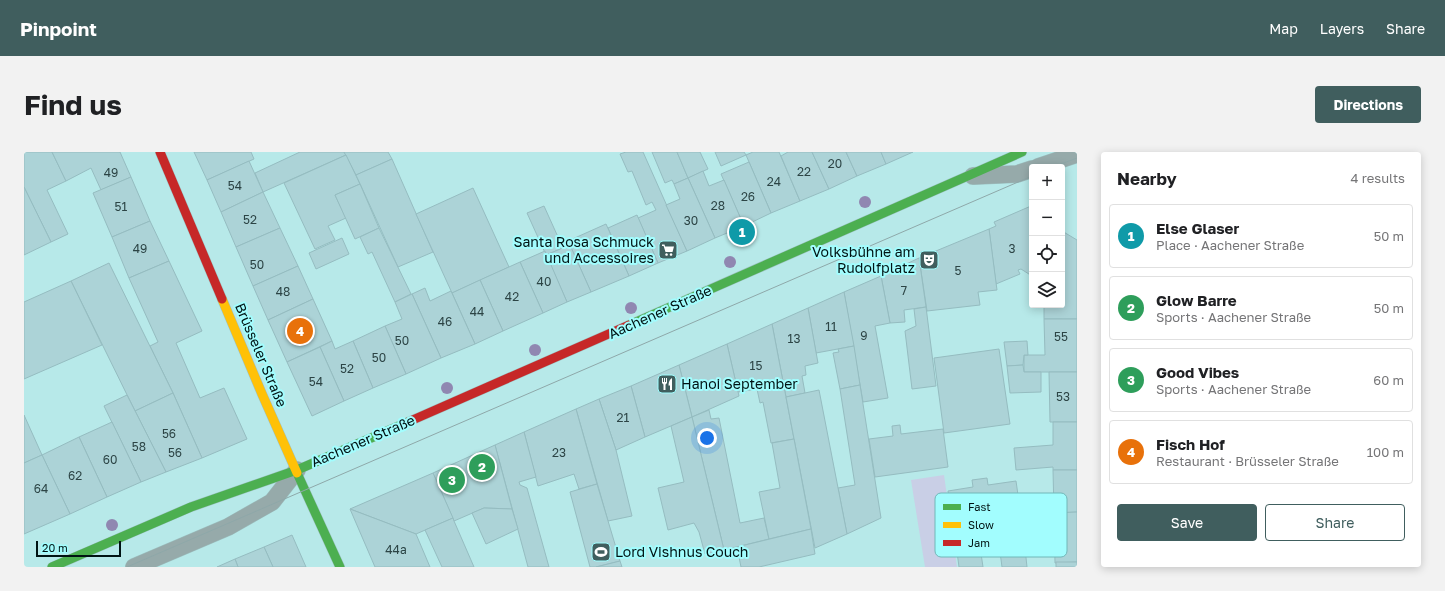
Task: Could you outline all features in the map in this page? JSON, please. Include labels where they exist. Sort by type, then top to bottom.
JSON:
[{"type":"main road","name":"Brüsseler Straße","points":[[160,152],[262,394],[340,567]]},
{"type":"main road","name":"Aachener Straße","points":[[52,567],[191,507],[297,470],[968,177],[1022,152]]},
{"type":"lane","points":[[1047,164],[1077,154]]},
{"type":"lane","points":[[968,177],[1017,174],[1029,170]]},
{"type":"lane","name":"Aachener Straße","points":[[134,567],[228,526],[272,502],[297,470]]},
{"type":"shaded area","points":[[944,475],[947,493],[935,493],[935,557],[956,557],[957,567],[925,567],[911,480]]},
{"type":"building","points":[[24,152],[52,152],[66,181],[47,190],[68,234],[51,242],[24,187]]},
{"type":"building","points":[[52,152],[120,152],[131,177],[101,190],[91,168],[66,181]]},
{"type":"building","points":[[194,152],[251,152],[254,159],[207,180]]},
{"type":"building","points":[[300,152],[344,152],[346,155],[263,192],[255,173]]},
{"type":"building","points":[[344,152],[388,152],[392,159],[356,175]]},
{"type":"building","points":[[626,152],[643,152],[687,251],[658,263],[638,218],[656,210],[652,202],[646,205],[632,171],[628,172],[620,154]]},
{"type":"building","points":[[652,152],[677,152],[688,178],[674,184],[672,180],[665,183]]},
{"type":"building","points":[[677,152],[700,152],[708,169],[688,178]]},
{"type":"building","points":[[715,152],[744,152],[746,155],[721,166]]},
{"type":"building","points":[[753,152],[779,152],[800,201],[771,213],[746,155]]},
{"type":"building","points":[[788,152],[812,152],[829,189],[800,201],[781,156]]},
{"type":"building","points":[[812,152],[846,152],[857,176],[829,189]]},
{"type":"building","points":[[846,152],[881,152],[886,164],[857,176]]},
{"type":"building","points":[[881,152],[913,152],[886,164]]},
{"type":"building","points":[[346,155],[360,184],[335,195],[346,218],[328,226],[335,240],[315,249],[284,183]]},
{"type":"building","points":[[392,159],[433,252],[398,267],[356,175]]},
{"type":"building","points":[[249,161],[263,192],[221,212],[207,180]]},
{"type":"building","points":[[749,162],[771,213],[744,226],[721,174]]},
{"type":"building","points":[[703,171],[709,186],[724,180],[744,226],[715,238],[688,178]]},
{"type":"building","points":[[131,177],[150,221],[112,237],[93,193]]},
{"type":"building","points":[[688,178],[715,238],[687,251],[666,205],[680,199],[674,184]]},
{"type":"building","points":[[360,184],[379,228],[355,239],[335,195]]},
{"type":"building","points":[[24,187],[51,242],[24,255]]},
{"type":"building","points":[[473,188],[509,267],[452,293],[416,214]]},
{"type":"building","points":[[263,192],[280,228],[236,247],[221,212]]},
{"type":"building","points":[[544,206],[563,248],[546,255],[527,213]]},
{"type":"building","points":[[1029,207],[1029,274],[1021,269],[1018,270],[1020,274],[996,284],[989,229],[996,226],[994,222]]},
{"type":"building","points":[[637,215],[658,263],[629,276],[608,228]]},
{"type":"building","points":[[150,221],[169,261],[129,278],[112,237]]},
{"type":"building","points":[[606,224],[629,276],[591,292],[568,241]]},
{"type":"building","points":[[280,228],[298,266],[253,286],[236,247]]},
{"type":"building","points":[[379,228],[411,294],[395,302],[372,252],[368,254],[360,237]]},
{"type":"building","points":[[989,229],[997,290],[978,292],[980,305],[927,311],[919,258]]},
{"type":"building","points":[[1065,233],[1077,240],[1077,319],[1044,319],[1044,308],[1065,308]]},
{"type":"building","points":[[342,238],[349,254],[316,269],[309,253]]},
{"type":"building","points":[[570,245],[591,292],[567,302],[546,255]]},
{"type":"building","points":[[545,251],[567,302],[543,313],[520,262]]},
{"type":"building","points":[[919,258],[926,307],[904,310],[905,322],[890,323],[881,276]]},
{"type":"building","points":[[169,261],[202,331],[176,343],[200,398],[224,388],[247,439],[202,458],[150,346],[158,342],[129,278]]},
{"type":"building","points":[[520,262],[543,313],[503,331],[480,280]]},
{"type":"building","points":[[109,263],[173,393],[135,411],[71,281]]},
{"type":"building","points":[[298,266],[313,299],[268,320],[253,286]]},
{"type":"building","points":[[881,276],[890,323],[875,326],[888,398],[863,402],[844,292]]},
{"type":"building","points":[[480,280],[503,331],[475,344],[452,293]]},
{"type":"building","points":[[71,281],[102,345],[24,379],[24,302]]},
{"type":"building","points":[[425,288],[430,301],[451,291],[475,344],[441,358],[412,294]]},
{"type":"building","points":[[844,292],[854,346],[816,353],[808,308]]},
{"type":"building","points":[[412,294],[441,358],[406,374],[385,326],[402,319],[395,302]]},
{"type":"building","points":[[313,299],[332,341],[287,362],[268,320]]},
{"type":"building","points":[[926,307],[936,386],[912,389],[905,331],[916,326],[914,309]]},
{"type":"building","points":[[808,308],[818,363],[805,366],[806,375],[802,376],[805,393],[786,397],[772,324]]},
{"type":"building","points":[[1044,319],[1077,319],[1077,372],[1024,372],[1024,355],[1045,355]]},
{"type":"building","points":[[772,324],[794,439],[771,443],[763,402],[760,403],[757,389],[738,392],[727,344]]},
{"type":"building","points":[[385,326],[406,374],[373,388],[353,341]]},
{"type":"building","points":[[332,341],[335,349],[353,341],[373,388],[344,401],[320,347]]},
{"type":"building","points":[[1027,341],[1028,355],[1024,355],[1023,365],[1007,366],[1004,342]]},
{"type":"building","points":[[727,344],[739,396],[692,417],[679,365]]},
{"type":"building","points":[[854,346],[860,385],[840,389],[833,353],[839,352],[838,349]]},
{"type":"building","points":[[320,347],[344,401],[312,416],[287,362]]},
{"type":"building","points":[[999,349],[1010,424],[944,433],[934,358]]},
{"type":"building","points":[[679,365],[692,417],[645,437],[631,386]]},
{"type":"building","points":[[1023,365],[1024,372],[1041,372],[1041,392],[1010,393],[1007,366]]},
{"type":"building","points":[[1049,372],[1077,372],[1077,422],[1050,422]]},
{"type":"building","points":[[860,385],[881,518],[847,534],[838,488],[855,485],[840,389]]},
{"type":"building","points":[[631,386],[645,437],[616,450],[599,399]]},
{"type":"building","points":[[819,390],[847,534],[815,548],[786,397]]},
{"type":"building","points":[[173,393],[202,458],[166,472],[135,411]]},
{"type":"building","points":[[127,395],[166,472],[141,482],[104,406]]},
{"type":"building","points":[[599,399],[616,450],[632,516],[608,521],[576,409]]},
{"type":"building","points":[[576,409],[597,484],[579,489],[574,474],[538,486],[524,432]]},
{"type":"building","points":[[709,410],[711,419],[719,418],[740,523],[764,518],[769,539],[724,550],[692,417]]},
{"type":"building","points":[[24,415],[42,455],[24,463]]},
{"type":"building","points":[[692,417],[724,550],[705,554],[699,532],[694,523],[668,530],[658,488],[684,482],[671,426]]},
{"type":"building","points":[[112,422],[141,482],[107,497],[79,437]]},
{"type":"building","points":[[1053,422],[1077,422],[1077,470],[1053,470],[1053,467],[1016,470],[1014,448],[1053,445]]},
{"type":"building","points":[[900,425],[901,434],[943,429],[948,467],[875,477],[869,439],[893,436],[892,426]]},
{"type":"building","points":[[524,432],[536,477],[519,482],[520,485],[527,488],[549,567],[528,567],[495,445]]},
{"type":"building","points":[[79,437],[107,497],[70,514],[42,455]]},
{"type":"building","points":[[794,439],[811,529],[769,539],[759,492],[780,488],[772,443]]},
{"type":"building","points":[[495,445],[512,509],[484,508],[454,521],[433,473]]},
{"type":"building","points":[[42,455],[70,514],[24,534],[24,463]]},
{"type":"building","points":[[1053,470],[1077,470],[1077,512],[1067,512],[1067,493],[1054,493]]},
{"type":"building","points":[[433,473],[453,518],[416,534],[350,509]]},
{"type":"building","points":[[987,478],[988,485],[1016,481],[1018,493],[948,493],[948,491],[973,487],[972,480]]},
{"type":"building","points":[[597,484],[620,561],[590,567],[570,492]]},
{"type":"building","points":[[484,508],[512,509],[518,529],[486,544],[472,513]]},
{"type":"building","points":[[350,509],[416,534],[430,567],[375,567]]},
{"type":"building","points":[[1067,512],[1077,512],[1077,562],[1055,563],[1055,557],[1067,557]]},
{"type":"building","points":[[453,518],[474,567],[442,567],[425,530]]},
{"type":"building","points":[[811,529],[815,554],[759,567],[741,567],[737,547]]},
{"type":"building","points":[[292,535],[306,567],[273,567],[264,547]]},
{"type":"building","points":[[264,547],[273,567],[238,567],[235,559]]},
{"type":"building","points":[[958,557],[982,557],[983,567],[959,567]]},
{"type":"building","points":[[1001,557],[1026,557],[1027,567],[1002,567]]},
{"type":"building","points":[[235,559],[238,567],[217,567]]},
{"type":"building","points":[[620,561],[622,567],[596,567]]},
{"type":"building","points":[[1056,562],[1077,562],[1077,567],[1056,567]]},
{"type":"tram line","points":[[1061,164],[1077,158]]},
{"type":"tram line","points":[[127,567],[1029,177]]},
{"type":"traffic: fast","points":[[629,325],[1022,152]]},
{"type":"traffic: fast","points":[[52,567],[191,507],[297,470],[408,422]]},
{"type":"traffic: fast","points":[[297,473],[340,567]]},
{"type":"traffic: slow","points":[[222,299],[297,473]]},
{"type":"traffic: jam","points":[[160,152],[222,299]]},
{"type":"traffic: jam","points":[[408,422],[629,325]]},
{"type":"place","name":"Else Glaser","points":[[742,232]]},
{"type":"place","name":"Santa Rosa Schmuck und Accessoires","points":[[668,250]]},
{"type":"place","name":"Volksbühne am Rudolfplatz","points":[[929,260]]},
{"type":"place","name":"Fisch Hof","points":[[300,331]]},
{"type":"place","name":"Hanoi September","points":[[667,384]]},
{"type":"place","name":"Glow Barre","points":[[482,467]]},
{"type":"place","name":"Good Vibes","points":[[452,480]]},
{"type":"place","name":"Lord Vishnus Couch","points":[[601,552]]}]
